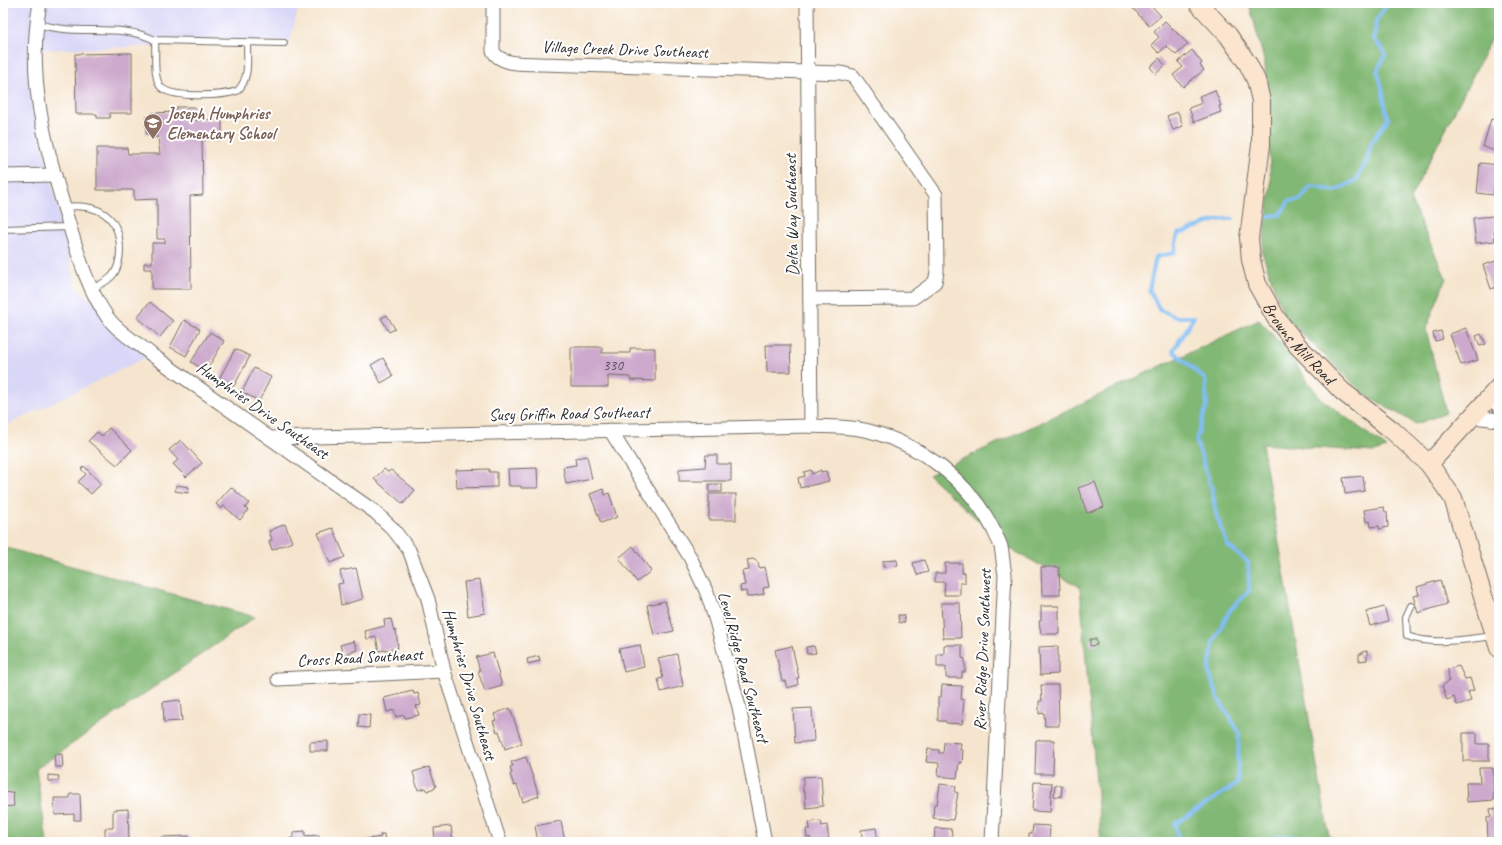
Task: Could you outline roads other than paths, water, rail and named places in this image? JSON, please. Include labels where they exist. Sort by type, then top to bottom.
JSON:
[{"type":"street","name":"Humphries Drive Southeast","points":[[40,3],[36,24],[34,64],[40,115],[64,208],[82,268],[91,289],[109,319],[121,330],[152,355],[375,512],[393,529],[409,550],[428,599],[444,671],[500,842]]},
{"type":"street","name":"Village Creek Drive Southeast","points":[[493,3],[493,51],[496,57],[504,61],[549,64],[841,73],[853,76],[936,195],[937,272],[935,282],[913,298],[810,299]]},
{"type":"street","name":"Delta Way Southeast","points":[[807,3],[811,426]]},
{"type":"street","name":"Browns Mill Road","points":[[1198,3],[1228,35],[1248,64],[1256,80],[1261,101],[1261,145],[1249,238],[1251,260],[1257,284],[1276,318],[1298,346],[1342,391],[1392,430],[1429,464],[1453,498],[1497,642]]},
{"type":"street","points":[[3,176],[55,175]]},
{"type":"street","points":[[1429,464],[1473,417],[1496,397]]},
{"type":"street","points":[[1473,417],[1499,420]]},
{"type":"street","name":"Susy Griffin Road Southeast","points":[[270,438],[811,426],[842,427],[868,431]]},
{"type":"street","name":"Level Ridge Road Southeast","points":[[610,430],[690,556],[707,593],[739,707],[765,842]]},
{"type":"street","name":"River Ridge Drive Southwest","points":[[868,431],[902,442],[935,462],[964,486],[986,516],[1001,546],[1005,574],[992,842]]},
{"type":"street","name":"Cross Road Southeast","points":[[278,679],[444,671]]},
{"type":"lane","points":[[36,24],[64,29],[132,32],[143,34],[155,40],[284,43]]},
{"type":"lane","points":[[155,40],[157,77],[160,85],[168,92],[180,95],[238,91],[244,84],[246,78],[247,43]]},
{"type":"lane","points":[[64,208],[83,206],[96,209],[110,219],[119,233],[120,256],[113,275],[91,289]]},
{"type":"lane","points":[[3,228],[70,228]]},
{"type":"lane","points":[[1411,606],[1406,617],[1407,636],[1418,641],[1460,640],[1497,642]]},
{"type":"waterway","points":[[1267,216],[1280,215],[1289,201],[1300,200],[1311,186],[1335,191],[1356,180],[1366,162],[1371,143],[1388,119],[1381,83],[1377,71],[1386,54],[1374,39],[1376,21],[1388,3]]},
{"type":"waterway","points":[[1179,842],[1175,824],[1237,784],[1239,732],[1219,700],[1209,673],[1213,642],[1230,610],[1249,591],[1248,562],[1228,546],[1216,514],[1212,490],[1196,440],[1207,406],[1205,379],[1173,351],[1194,317],[1177,317],[1160,310],[1149,290],[1156,257],[1174,253],[1178,234],[1219,220],[1233,219]]},
{"type":"waterway","points":[[1258,842],[1284,836],[1321,839],[1323,842]]},
{"type":"place","name":"Joseph Humphries Elementary School","points":[[153,140]]}]
